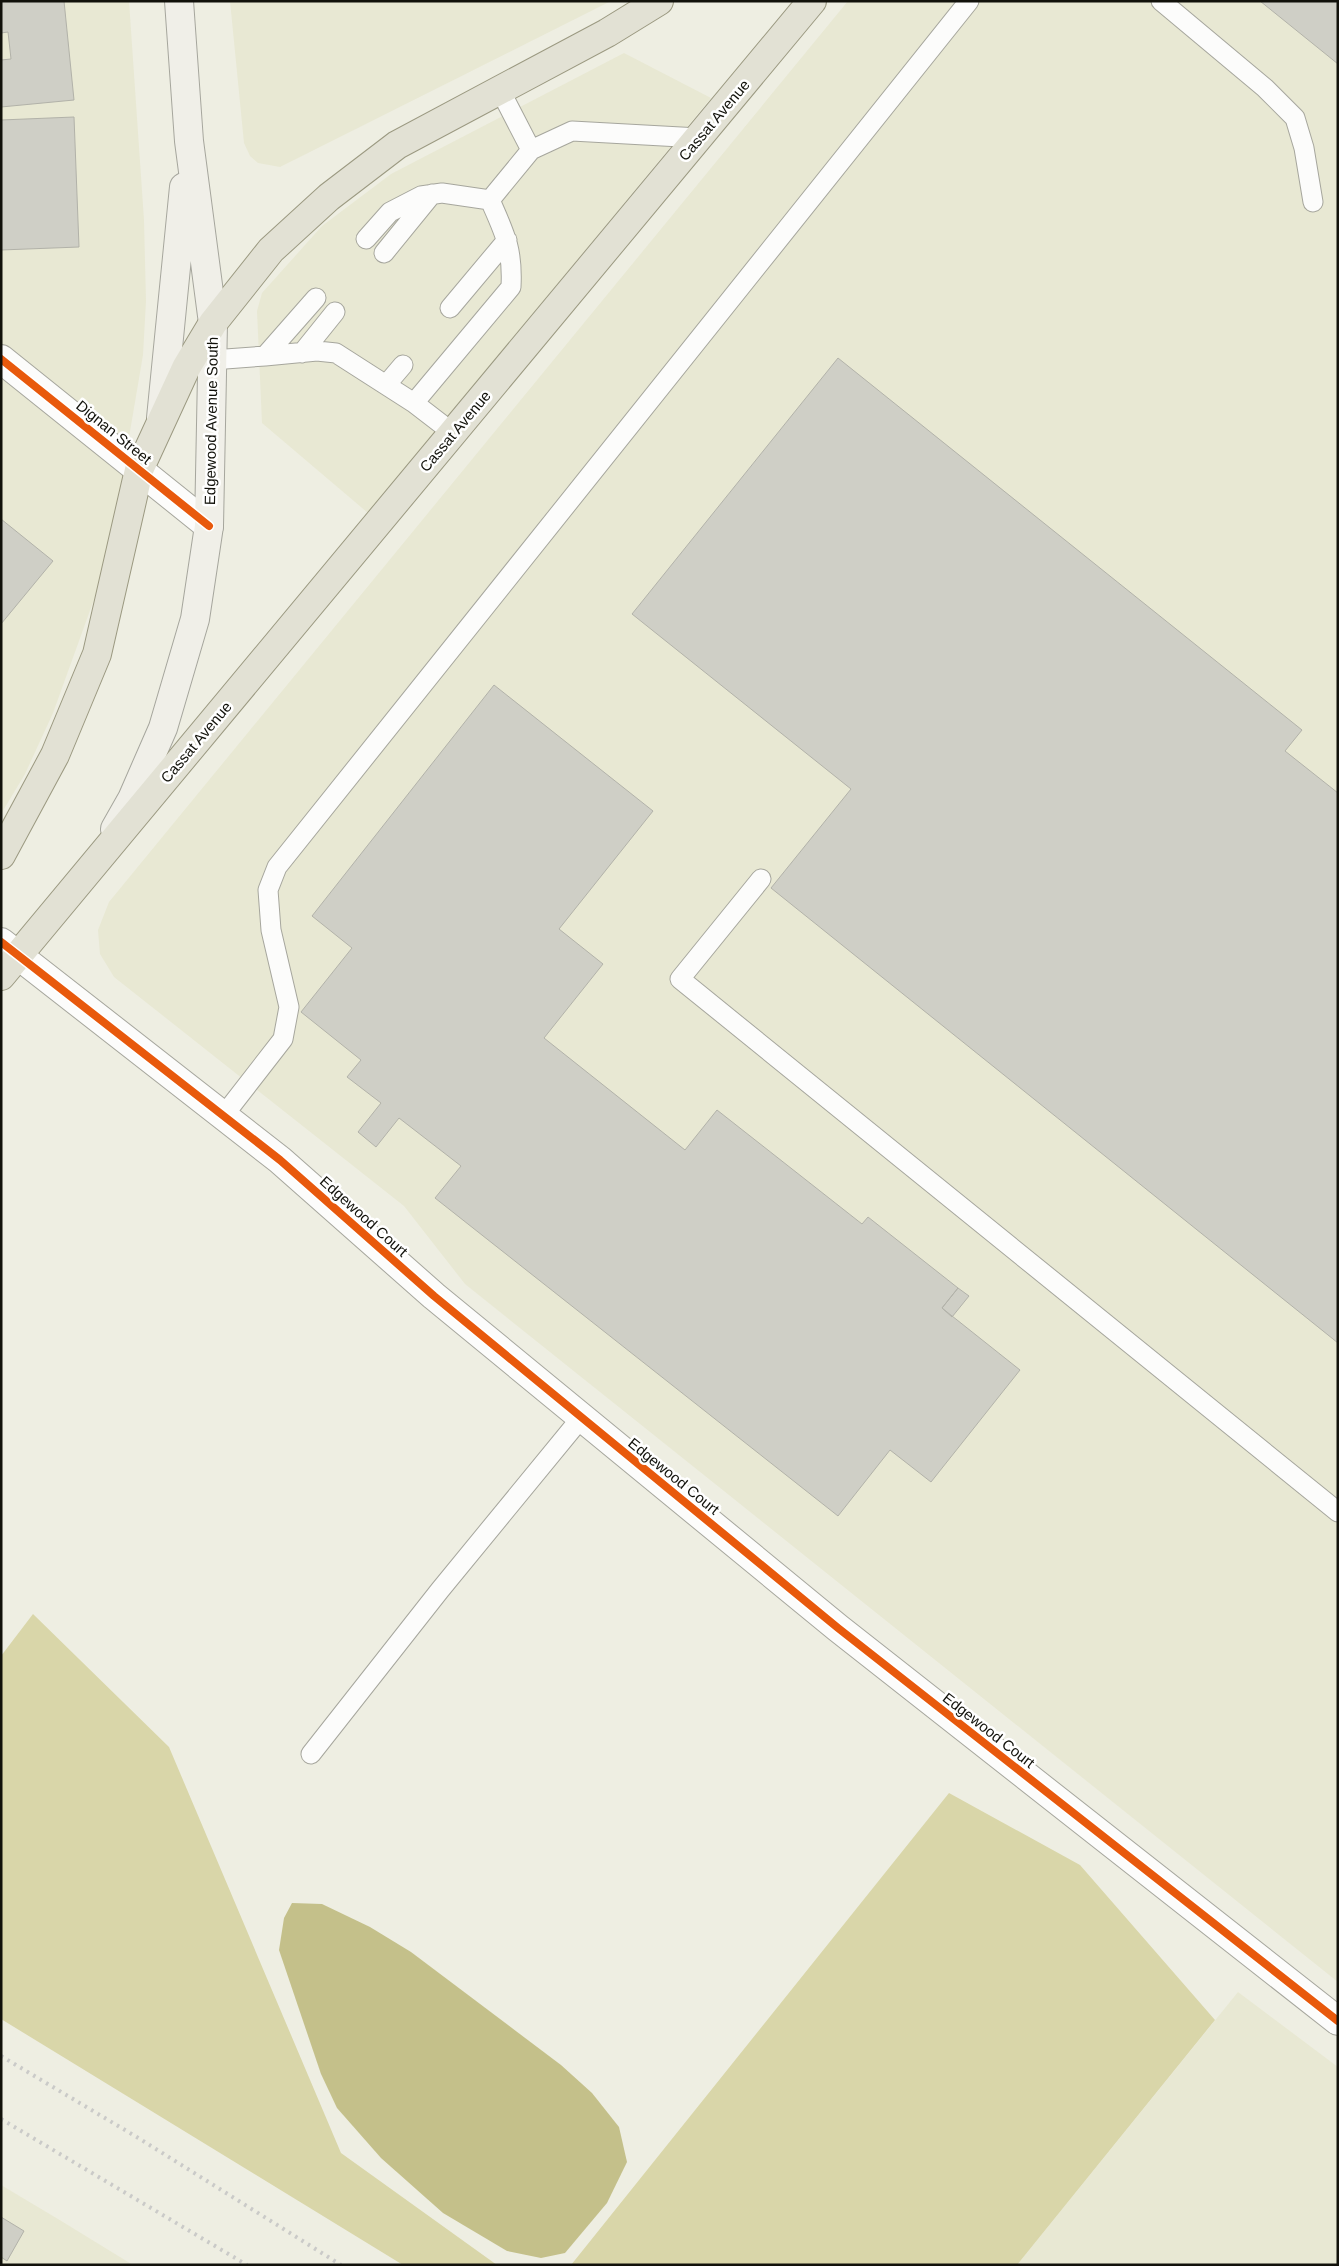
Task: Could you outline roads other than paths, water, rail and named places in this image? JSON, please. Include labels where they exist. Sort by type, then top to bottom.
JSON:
[{"type":"main road","name":"Edgewood Avenue South","points":[[1,976],[10,949],[97,860],[132,799],[163,728],[195,618],[209,526],[213,322],[189,141],[179,1]]},
{"type":"main road","points":[[161,421],[186,368],[213,322],[271,250],[329,197],[397,145],[607,33],[659,1]]},
{"type":"main road","name":"Cassat Avenue","points":[[97,860],[812,1]]},
{"type":"main road","name":"Edgewood Avenue South","points":[[1,855],[55,755],[97,654],[139,470],[161,421],[189,141]]},
{"type":"street","name":"Dignan Street","points":[[1,358],[209,526]]},
{"type":"street","name":"Edgewood Court","points":[[10,949],[280,1160],[434,1296],[853,1639],[1335,2013]]},
{"type":"lane","points":[[224,1115],[283,1039],[289,1007],[271,930],[268,890],[277,866],[969,1]]},
{"type":"lane","points":[[1161,1],[1265,88],[1295,118],[1304,148],[1313,202]]},
{"type":"lane","points":[[500,90],[531,150]]},
{"type":"lane","points":[[490,200],[531,150],[572,131],[699,138]]},
{"type":"lane","points":[[366,239],[390,212],[420,196],[442,193],[490,200]]},
{"type":"lane","points":[[384,253],[432,194]]},
{"type":"lane","points":[[414,403],[511,287],[512,262],[507,240],[490,200]]},
{"type":"lane","points":[[450,308],[507,240]]},
{"type":"lane","points":[[266,356],[316,298]]},
{"type":"lane","points":[[302,353],[335,312]]},
{"type":"lane","points":[[212,360],[317,351],[336,353],[414,403],[453,434]]},
{"type":"lane","points":[[386,385],[403,365]]},
{"type":"lane","points":[[761,879],[680,979],[1338,1512]]},
{"type":"lane","points":[[311,1754],[440,1590],[581,1418]]},
{"type":"railway","points":[[1,2056],[140,2139],[341,2265]]},
{"type":"railway","points":[[1,2119],[247,2265]]}]
